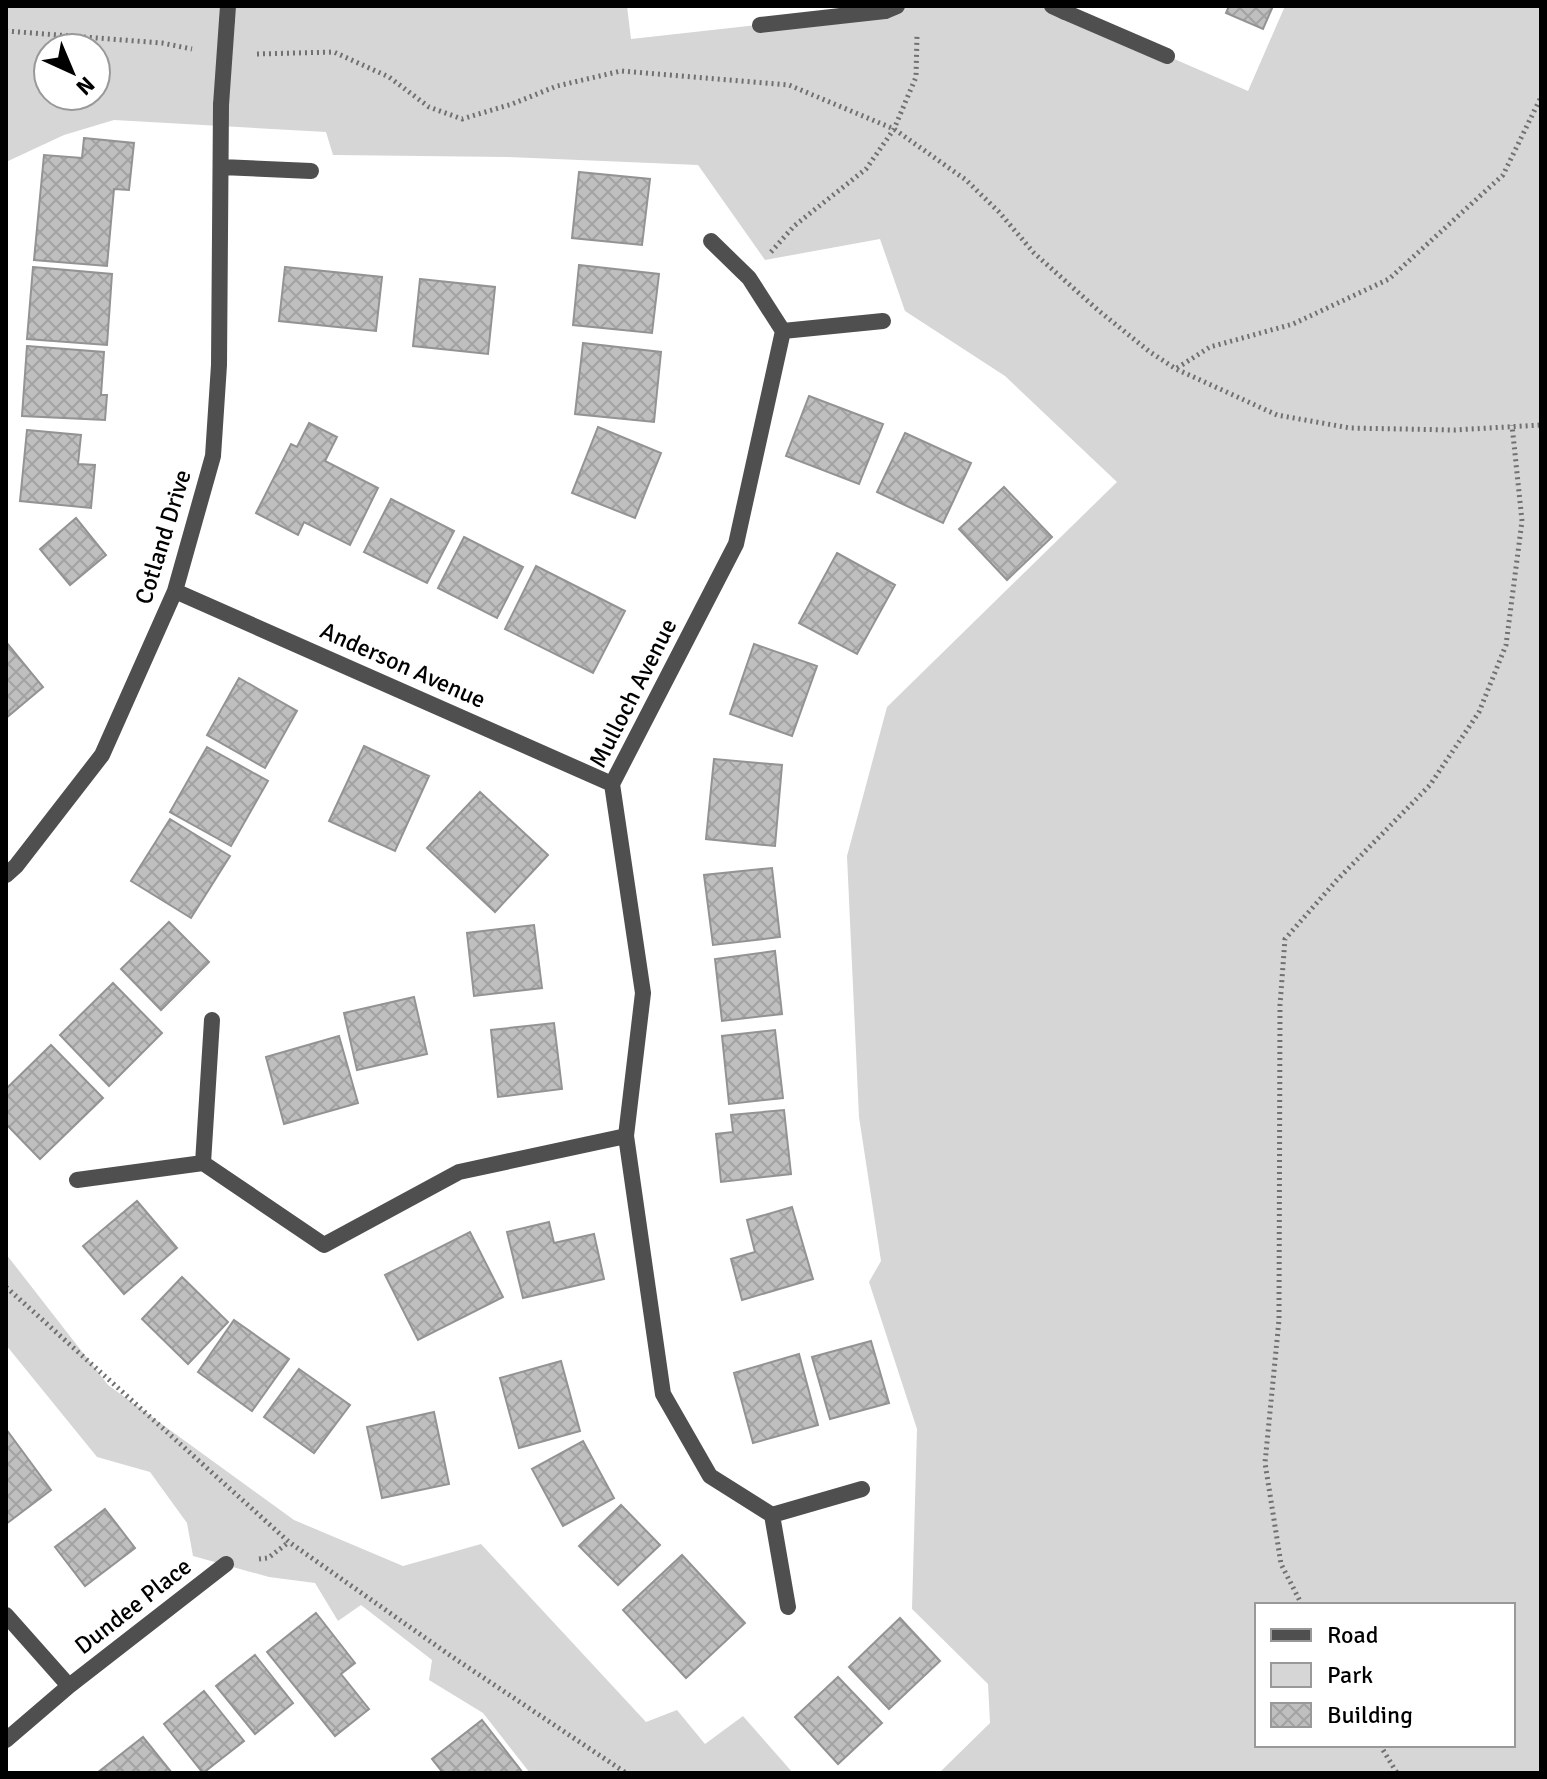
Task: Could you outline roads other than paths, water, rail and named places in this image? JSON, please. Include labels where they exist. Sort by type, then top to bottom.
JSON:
[{"type":"street","points":[[760,25],[891,9]]},
{"type":"street","points":[[1059,9],[1167,56]]},
{"type":"street","name":"Cotland Drive","points":[[9,865],[102,755],[175,591],[213,456],[219,365],[221,105],[228,13]]},
{"type":"street","points":[[221,167],[311,171]]},
{"type":"street","points":[[711,241],[749,278],[783,331],[883,321]]},
{"type":"street","name":"Mulloch Avenue","points":[[772,1515],[710,1476],[663,1394],[626,1136],[643,993],[612,784],[736,544],[783,331]]},
{"type":"street","name":"Anderson Avenue","points":[[175,591],[612,784]]},
{"type":"street","points":[[203,1163],[212,1020]]},
{"type":"street","points":[[77,1180],[203,1163],[324,1245],[459,1172],[626,1136]]},
{"type":"street","points":[[788,1607],[772,1515],[862,1489]]},
{"type":"street","name":"Dundee Place","points":[[6,1740],[69,1686],[226,1564]]},
{"type":"street","name":"Dundee Place","points":[[6,1615],[69,1686]]}]
